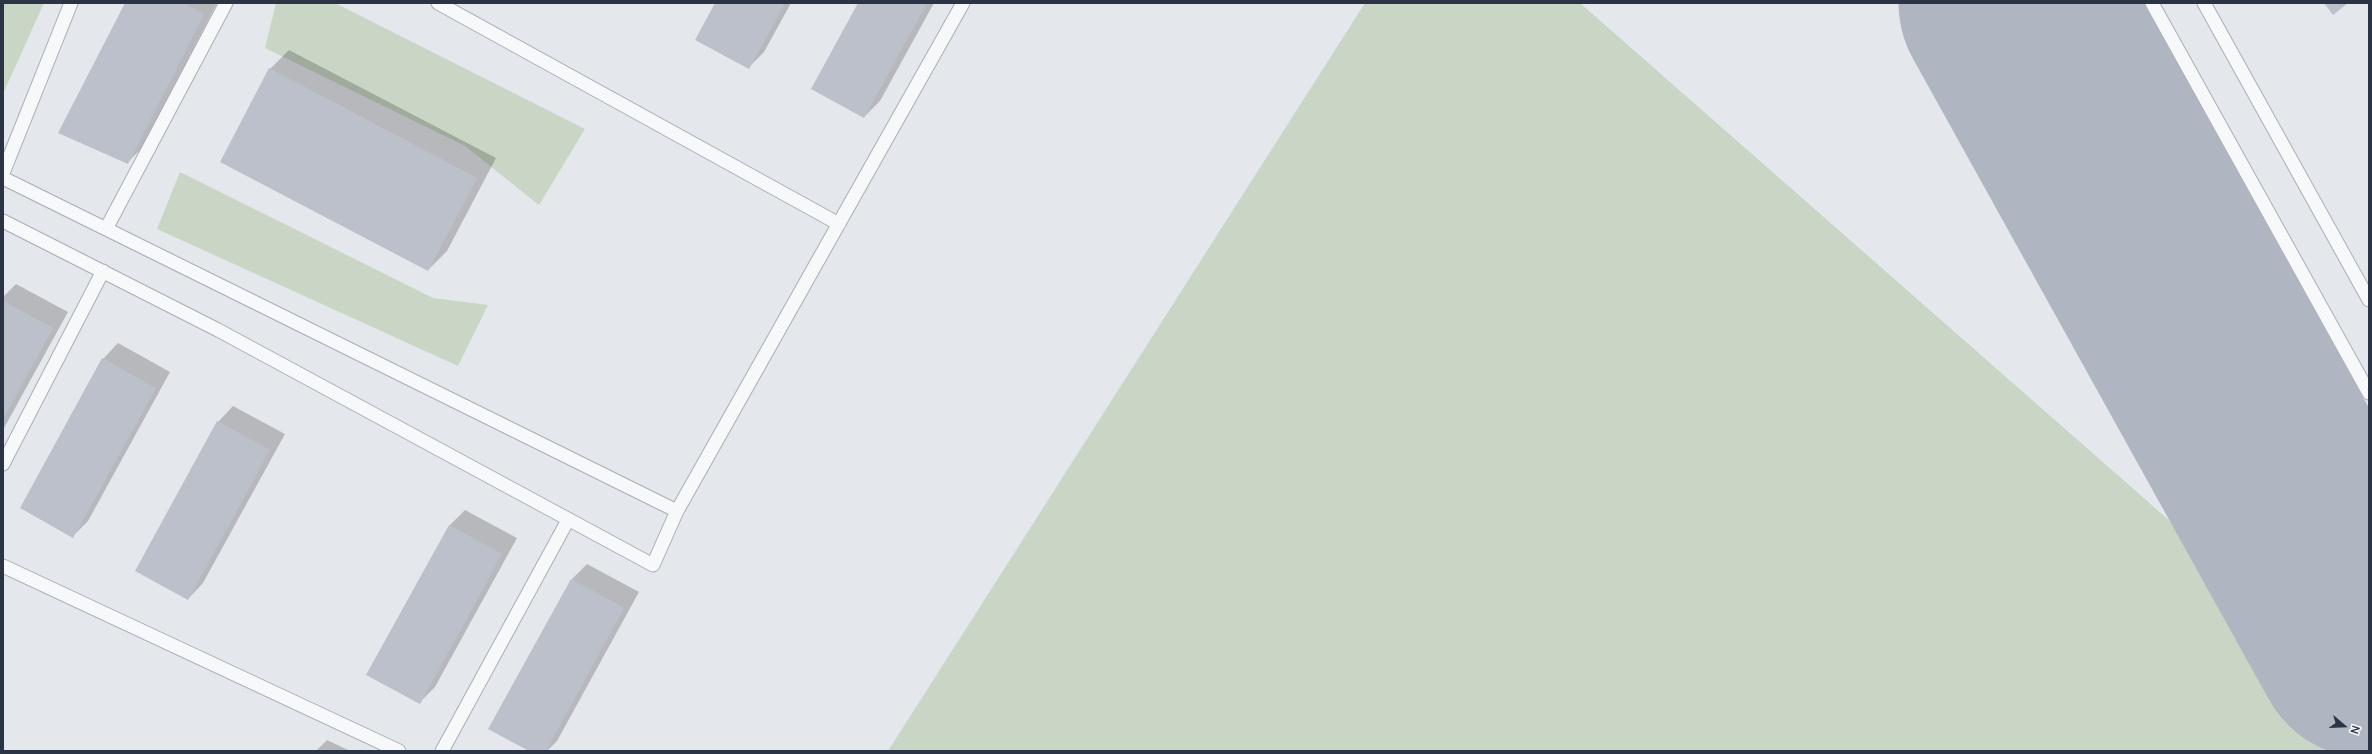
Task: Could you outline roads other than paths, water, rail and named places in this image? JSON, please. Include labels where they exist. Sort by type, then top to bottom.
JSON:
[{"type":"lane","points":[[3,174],[71,3]]},
{"type":"lane","points":[[106,229],[226,3]]},
{"type":"lane","points":[[438,3],[839,224]]},
{"type":"lane","points":[[3,221],[218,330],[653,566],[677,512],[963,3]]},
{"type":"lane","points":[[2152,3],[2369,393]]},
{"type":"lane","points":[[2204,3],[2369,300]]},
{"type":"lane","points":[[3,178],[677,512]]},
{"type":"lane","points":[[3,464],[103,271]]},
{"type":"lane","points":[[442,751],[568,520]]},
{"type":"lane","points":[[3,566],[399,751]]}]
